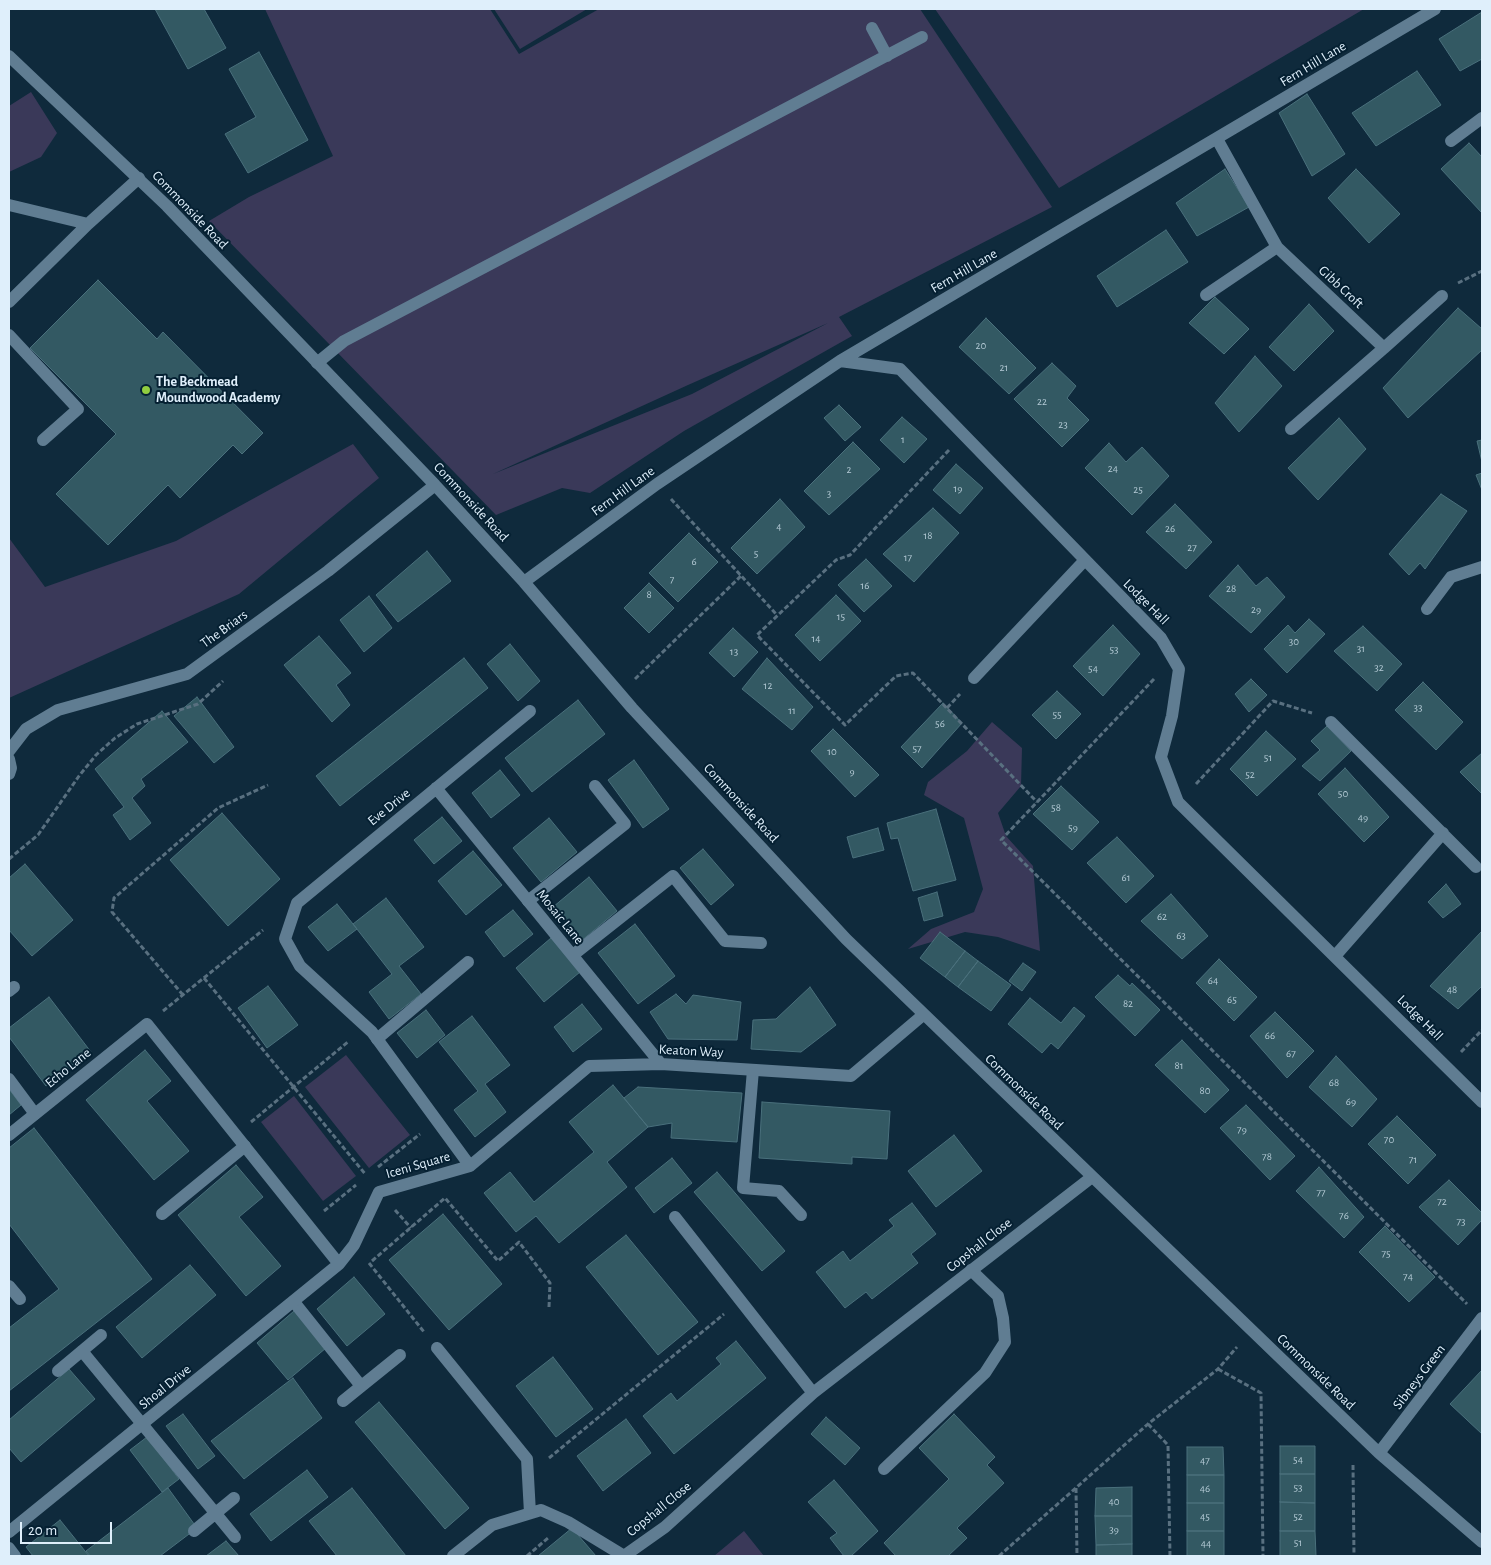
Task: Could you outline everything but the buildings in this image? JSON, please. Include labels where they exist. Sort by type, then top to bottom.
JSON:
[{"type":"street","name":"Fern Hill Lane","points":[[524,582],[657,484],[840,361],[1435,9]]},
{"type":"street","points":[[872,28],[887,56]]},
{"type":"street","points":[[317,363],[344,341],[922,37]]},
{"type":"street","name":"Commonside Road","points":[[9,56],[139,178],[435,485],[524,582],[620,693],[846,939],[1379,1453],[1482,1542]]},
{"type":"street","points":[[1451,141],[1482,118]]},
{"type":"street","name":"Gibb Croft","points":[[1217,139],[1277,247],[1384,348]]},
{"type":"street","points":[[9,302],[88,224],[139,178]]},
{"type":"street","points":[[9,205],[88,224]]},
{"type":"street","points":[[1206,295],[1277,247]]},
{"type":"street","points":[[1291,429],[1442,296]]},
{"type":"street","points":[[9,335],[78,409],[44,440]]},
{"type":"street","name":"Lodge Hall","points":[[840,361],[900,369],[1084,561],[1161,638],[1178,669],[1172,716],[1160,757],[1178,802],[1336,955],[1482,1102]]},
{"type":"street","name":"The Briars","points":[[9,751],[26,729],[58,710],[188,674],[328,571],[435,485]]},
{"type":"street","points":[[974,678],[1084,561]]},
{"type":"street","points":[[1427,609],[1452,577],[1482,568]]},
{"type":"street","name":"Eve Drive","points":[[285,939],[297,903],[530,711]]},
{"type":"street","points":[[1331,722],[1476,867]]},
{"type":"street","points":[[9,758],[11,768],[9,774]]},
{"type":"street","points":[[528,901],[625,824],[595,786]]},
{"type":"street","name":"Mosaic Lane","points":[[436,788],[661,1064]]},
{"type":"street","points":[[1336,955],[1443,833]]},
{"type":"street","points":[[573,956],[673,876],[725,942],[761,943]]},
{"type":"street","name":"Iceni Square","points":[[285,939],[300,966],[367,1026],[470,1166],[379,1192],[354,1245],[340,1264]]},
{"type":"street","points":[[377,1039],[468,962]]},
{"type":"street","name":"Keaton Way","points":[[470,1166],[589,1066],[661,1064],[851,1076],[923,1015]]},
{"type":"street","points":[[147,1024],[340,1264]]},
{"type":"street","name":"Echo Lane","points":[[9,1135],[147,1024]]},
{"type":"street","points":[[753,1070],[743,1188],[779,1191],[801,1215]]},
{"type":"street","points":[[9,1079],[35,1114]]},
{"type":"street","points":[[162,1214],[245,1146]]},
{"type":"street","name":"Copshall Close","points":[[453,1556],[492,1525],[541,1510],[568,1522],[624,1556],[665,1526],[813,1393],[1092,1177]]},
{"type":"street","points":[[675,1217],[813,1393]]},
{"type":"street","name":"Shoal Drive","points":[[9,1532],[340,1264]]},
{"type":"street","points":[[884,1470],[985,1373],[1005,1342],[1003,1318],[998,1296],[971,1270]]},
{"type":"street","points":[[9,1286],[20,1299]]},
{"type":"street","points":[[294,1302],[361,1386]]},
{"type":"street","name":"Sibneys Green","points":[[1379,1453],[1482,1319]]},
{"type":"street","points":[[58,1371],[101,1336]]},
{"type":"street","points":[[437,1348],[527,1460],[530,1513]]},
{"type":"street","points":[[82,1351],[235,1537]]},
{"type":"street","points":[[343,1401],[400,1355]]},
{"type":"street","points":[[194,1531],[234,1498]]},
{"type":"street","points":[[9,1548],[15,1556]]},
{"type":"path","points":[[1457,284],[1482,271]]},
{"type":"path","points":[[963,435],[850,555],[836,560],[757,635],[845,725],[896,676],[913,673],[1037,802]]},
{"type":"path","points":[[657,484],[777,615]]},
{"type":"path","points":[[620,693],[742,575]]},
{"type":"path","points":[[1173,659],[1001,840],[1482,1319]]},
{"type":"path","points":[[9,859],[38,835],[79,776],[96,755],[115,738],[137,724],[198,704],[223,681]]},
{"type":"path","points":[[1178,802],[1273,701],[1331,722]]},
{"type":"path","points":[[183,995],[112,912],[114,898],[218,808],[268,785]]},
{"type":"path","points":[[147,1024],[266,928]]},
{"type":"path","points":[[204,978],[410,1228]]},
{"type":"path","points":[[235,1135],[367,1026]]},
{"type":"path","points":[[1447,1067],[1482,1030]]},
{"type":"path","points":[[369,1264],[445,1198],[498,1261],[519,1242],[550,1283],[549,1307]]},
{"type":"path","points":[[354,1245],[437,1348]]},
{"type":"path","points":[[528,1476],[740,1300]]},
{"type":"path","points":[[999,1556],[1148,1424],[1218,1369],[1251,1331]]},
{"type":"path","points":[[1218,1369],[1261,1393],[1263,1556]]},
{"type":"path","points":[[1148,1424],[1168,1445],[1170,1556]]},
{"type":"path","points":[[1354,1465],[1354,1556]]},
{"type":"path","points":[[1076,1488],[1077,1556]]},
{"type":"shaded area","points":[[265,9],[490,9],[519,54],[599,9],[920,9],[1052,207],[839,317],[852,336],[684,431],[590,493],[562,488],[496,515],[209,221],[249,197],[333,156]],"holes":[[[828,323],[692,394],[493,474]]]},
{"type":"shaded area","points":[[494,9],[587,9],[520,49]]},
{"type":"shaded area","points":[[935,9],[1364,9],[1059,188]]},
{"type":"shaded area","points":[[31,92],[57,133],[41,157],[9,172],[9,106]]},
{"type":"shaded area","points":[[353,444],[379,478],[239,594],[9,698],[9,538],[45,587],[176,541]]},
{"type":"shaded area","points":[[992,722],[1022,748],[1021,786],[998,813],[1006,836],[1033,866],[1040,951],[998,937],[965,932],[908,949],[931,929],[974,912],[983,889],[964,818],[924,795],[928,782],[967,751]]},
{"type":"shaded area","points":[[346,1055],[410,1135],[369,1168],[305,1087]]},
{"type":"shaded area","points":[[294,1096],[356,1176],[323,1201],[261,1122]]},
{"type":"shaded area","points":[[744,1531],[764,1556],[714,1556]]},
{"type":"place","name":"The Beckmead Moundwood Academy","points":[[146,390]]}]
